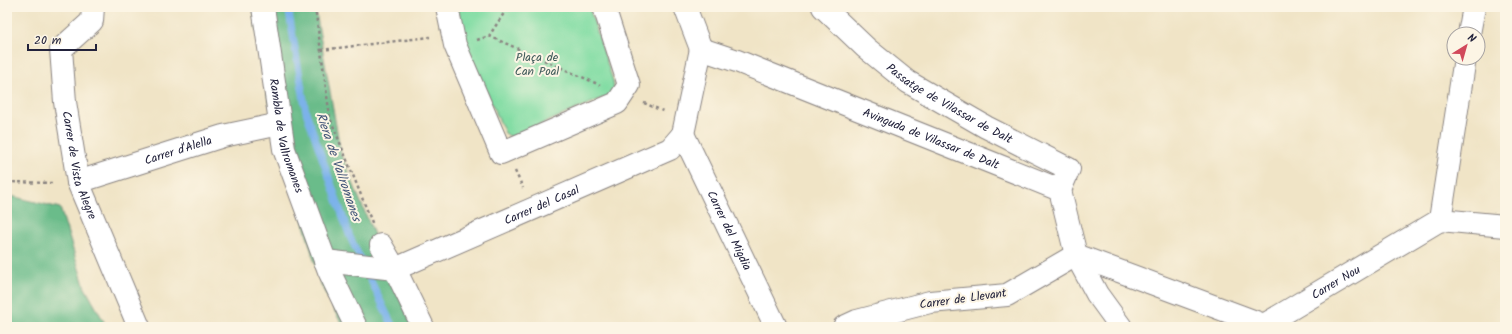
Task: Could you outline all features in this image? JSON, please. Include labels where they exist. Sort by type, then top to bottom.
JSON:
[{"type":"street","name":"Carrer de Vista Alegre","points":[[93,7],[92,21],[61,49],[65,102],[78,182],[139,327]]},
{"type":"street","name":"Rambla de Vallromanes","points":[[263,7],[284,149],[329,271],[356,327]]},
{"type":"street","points":[[447,7],[462,38],[455,45],[501,152],[617,103],[629,85],[604,7]]},
{"type":"street","points":[[683,134],[702,49],[685,7]]},
{"type":"street","name":"Passatge de Vilassar de Dalt","points":[[823,7],[866,48],[908,82],[986,127],[1069,169],[1060,190]]},
{"type":"street","points":[[1470,26],[1474,7]]},
{"type":"street","name":"Avinguda de Vilassar de Dalt","points":[[702,49],[744,64],[1060,190]]},
{"type":"street","points":[[1465,66],[1440,220],[1505,226]]},
{"type":"street","name":"Carrer d'Alella","points":[[78,182],[223,136],[280,124]]},
{"type":"street","name":"Carrer del Casal","points":[[395,269],[670,148],[683,134]]},
{"type":"street","name":"Carrer del Migdia","points":[[683,134],[776,327]]},
{"type":"street","points":[[1060,190],[1076,255],[1097,294],[1121,327]]},
{"type":"street","name":"Carrer Nou","points":[[1076,255],[1264,325],[1440,220]]},
{"type":"street","points":[[381,245],[395,269],[423,327]]},
{"type":"street","name":"Carrer de Llevant","points":[[844,327],[857,321],[930,302],[1007,295],[1076,255]]},
{"type":"street","points":[[325,261],[395,269]]},
{"type":"path","points":[[315,7],[330,118],[381,245]]},
{"type":"path","points":[[489,36],[508,7]]},
{"type":"path","points":[[321,50],[489,36],[607,88]]},
{"type":"path","points":[[7,182],[78,182]]},
{"type":"green space","points":[[253,7],[315,7],[341,154],[412,327],[343,327],[321,285],[265,87]]},
{"type":"green space","name":"Plaça de Can Poal","points":[[458,7],[589,7],[613,81],[614,89],[612,94],[511,137],[505,133],[465,44]]},
{"type":"green space","points":[[7,186],[11,196],[60,208],[85,288],[107,327],[7,327]]},
{"type":"waterway","name":"Riera de Vallromanes","points":[[288,7],[306,112],[350,237],[393,327]]}]
